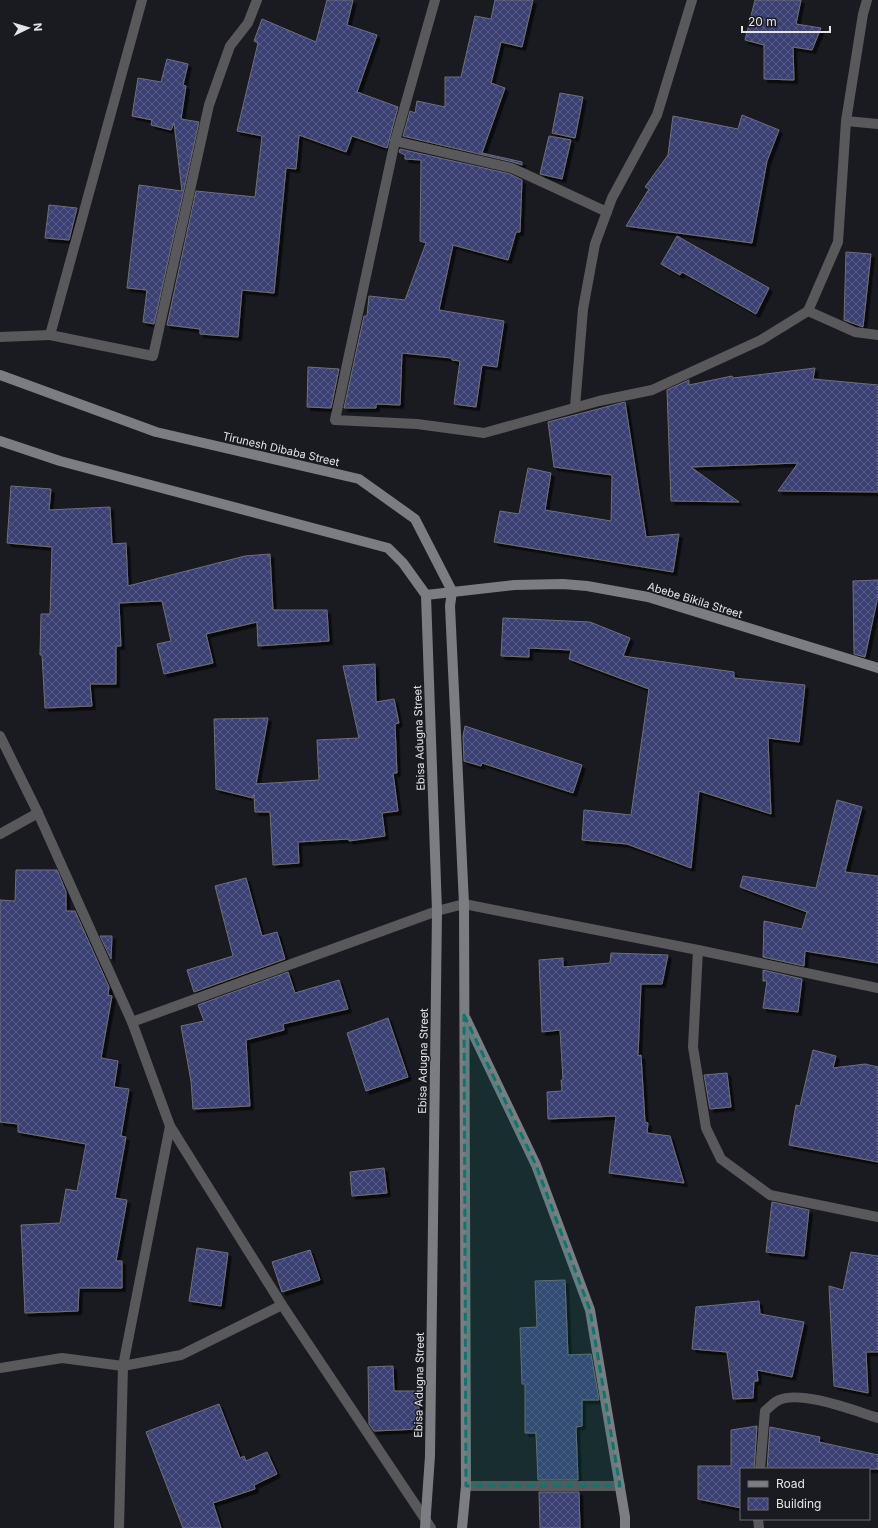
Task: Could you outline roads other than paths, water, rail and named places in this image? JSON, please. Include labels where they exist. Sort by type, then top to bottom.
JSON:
[{"type":"main road","name":"Tirunesh Dibaba Street","points":[[0,375],[156,432],[359,479],[415,519],[452,591]]},
{"type":"main road","points":[[0,441],[60,461],[388,548],[403,563],[426,595]]},
{"type":"main road","name":"Abebe Bikila Street","points":[[426,595],[514,585],[563,584],[648,596],[878,668]]},
{"type":"main road","points":[[452,591],[450,606],[464,904],[466,1486],[462,1528]]},
{"type":"main road","name":"Ebisa Adugna Street","points":[[426,595],[437,912],[430,1456],[427,1526]]},
{"type":"main road","points":[[464,1015],[536,1165],[590,1310],[620,1486],[625,1528]]},
{"type":"street","points":[[50,335],[142,0]]},
{"type":"street","points":[[0,337],[50,335],[153,356],[209,105],[230,46],[248,23],[257,0]]},
{"type":"street","points":[[435,0],[395,141],[335,420],[417,424],[484,433],[574,407],[652,390],[761,340],[808,311],[838,242],[846,121],[863,14],[867,0]]},
{"type":"street","points":[[574,407],[583,309],[595,244],[612,198],[656,115],[692,0]]},
{"type":"street","points":[[846,121],[878,124]]},
{"type":"street","points":[[395,141],[512,168],[607,212]]},
{"type":"street","points":[[808,311],[855,332],[878,335]]},
{"type":"street","points":[[0,736],[38,814],[132,1022],[170,1126],[282,1305],[427,1526]]},
{"type":"street","points":[[0,834],[38,814]]},
{"type":"street","points":[[132,1022],[437,912],[464,904],[698,950],[878,988]]},
{"type":"street","points":[[698,950],[693,1047],[706,1128],[721,1159],[770,1195],[878,1217]]},
{"type":"street","points":[[119,1528],[123,1366],[170,1126]]},
{"type":"street","points":[[0,1368],[62,1358],[123,1366],[181,1355],[282,1305]]},
{"type":"street","points":[[760,1468],[765,1411],[779,1400],[794,1397],[828,1402],[878,1418]]},
{"type":"street","points":[[466,1486],[620,1486]]}]
